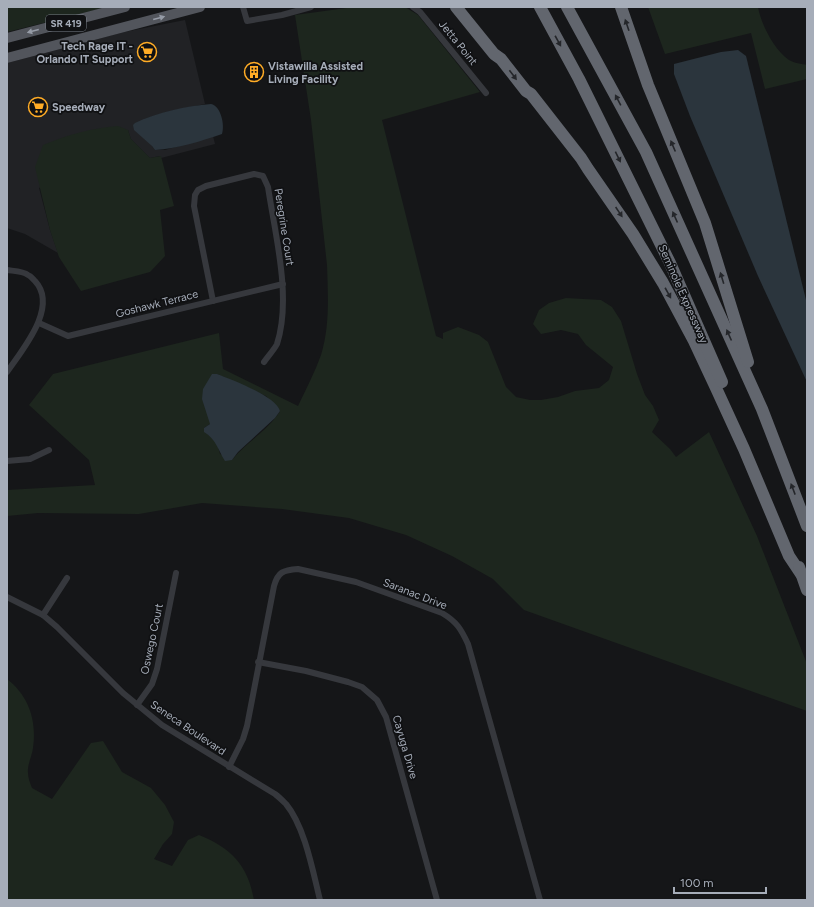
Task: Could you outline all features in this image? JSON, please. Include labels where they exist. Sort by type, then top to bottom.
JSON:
[{"type":"highway","points":[[456,7],[494,54],[501,59],[577,160],[588,170],[633,234],[663,283],[681,316],[744,450],[789,556],[801,574]]},
{"type":"highway","points":[[466,7],[498,51],[501,59]]},
{"type":"highway","name":"Seminole Expressway","points":[[540,7],[579,79],[670,263],[769,491],[807,590]]},
{"type":"highway","points":[[568,7],[646,152],[762,409],[807,526]]},
{"type":"highway","points":[[621,7],[648,85],[705,223],[762,409]]},
{"type":"main road","name":"SR 419","points":[[7,38],[125,7]]},
{"type":"main road","name":"SR 419","points":[[7,58],[198,7]]},
{"type":"street","points":[[243,7],[247,20],[282,15],[311,7]]},
{"type":"street","name":"Jetta Point","points":[[413,7],[420,12],[486,93]]},
{"type":"street","name":"Peregrine Court","points":[[212,301],[194,206],[195,195],[198,190],[206,186],[254,174],[263,176],[268,187],[283,284],[282,318],[276,346],[264,362]]},
{"type":"street","points":[[7,270],[28,274],[39,286],[43,301],[39,323],[7,372]]},
{"type":"street","name":"Goshawk Terrace","points":[[39,323],[68,336],[283,284]]},
{"type":"street","points":[[7,461],[30,459],[49,450]]},
{"type":"street","name":"Saranac Drive","points":[[229,767],[243,739],[247,726],[258,662],[274,586],[276,578],[282,572],[298,569],[356,582],[442,613],[453,620],[463,632],[468,644],[540,900]]},
{"type":"street","name":"Oswego Court","points":[[136,705],[152,684],[157,669],[176,573]]},
{"type":"street","points":[[42,615],[67,578]]},
{"type":"street","name":"Seneca Boulevard","points":[[7,597],[42,615],[57,627],[123,693],[162,725],[275,794],[286,804],[303,836],[320,900]]},
{"type":"street","name":"Cayuga Drive","points":[[258,662],[306,671],[348,682],[362,687],[377,700],[386,717],[437,900]]},
{"type":"shaded area","points":[[7,7],[108,7],[7,32]]},
{"type":"shaded area","points":[[354,7],[405,7],[418,15],[480,92],[382,120],[436,336],[443,339],[443,333],[458,327],[479,335],[488,342],[506,387],[516,397],[530,400],[541,400],[558,397],[575,391],[599,388],[609,380],[613,367],[586,345],[578,334],[561,330],[541,334],[533,324],[539,310],[549,303],[566,298],[601,300],[612,307],[621,321],[645,395],[653,406],[659,420],[652,432],[670,449],[676,457],[709,432],[757,536],[807,664],[807,711],[524,610],[493,579],[452,556],[406,535],[349,518],[282,509],[202,503],[139,514],[38,513],[7,516],[7,490],[95,485],[89,460],[29,405],[53,374],[219,333],[223,369],[298,406],[321,355],[326,333],[328,299],[327,265],[311,120],[295,15]],"holes":[[[213,374],[217,374],[266,396],[280,411],[269,425],[232,460],[220,454],[217,443],[204,428],[210,424]]]},
{"type":"shaded area","points":[[648,7],[758,7],[765,29],[783,56],[796,63],[807,65],[807,79],[765,89],[751,33],[665,54]]},
{"type":"shaded area","points":[[185,20],[205,104],[171,111],[144,119],[152,146],[155,150],[165,150],[213,136],[215,144],[161,158],[160,156],[150,158],[131,139],[128,130],[39,188],[50,230],[58,253],[25,234],[7,228],[7,63],[124,32]]},
{"type":"shaded area","points":[[738,50],[746,56],[807,304],[807,382],[758,276],[690,116],[674,74],[674,64],[721,52]]},
{"type":"shaded area","points":[[211,104],[214,105],[220,112],[223,126],[222,134],[197,142],[155,150],[134,130],[133,125],[135,123],[153,116],[182,108]]},
{"type":"shaded area","points":[[118,126],[128,130],[131,139],[150,158],[161,156],[174,206],[160,210],[165,256],[150,272],[81,291],[59,257],[50,230],[35,167],[43,145],[80,132]]},
{"type":"shaded area","points":[[212,374],[217,374],[253,389],[271,400],[277,405],[280,411],[275,418],[238,452],[232,460],[225,461],[214,441],[204,432],[204,428],[210,424],[202,399],[203,389]]},
{"type":"shaded area","points":[[7,679],[21,693],[30,710],[34,728],[34,738],[28,770],[32,788],[52,799],[91,743],[103,741],[122,772],[151,788],[165,805],[174,822],[172,834],[163,844],[154,859],[172,866],[188,840],[199,835],[220,846],[236,859],[247,877],[254,900],[7,900]]},
{"type":"place","name":"Tech Rage IT - Orlando IT Support","points":[[147,52]]},
{"type":"place","name":"Vistawilla Assisted Living Facility","points":[[254,72]]},
{"type":"place","name":"Speedway","points":[[38,107]]}]
